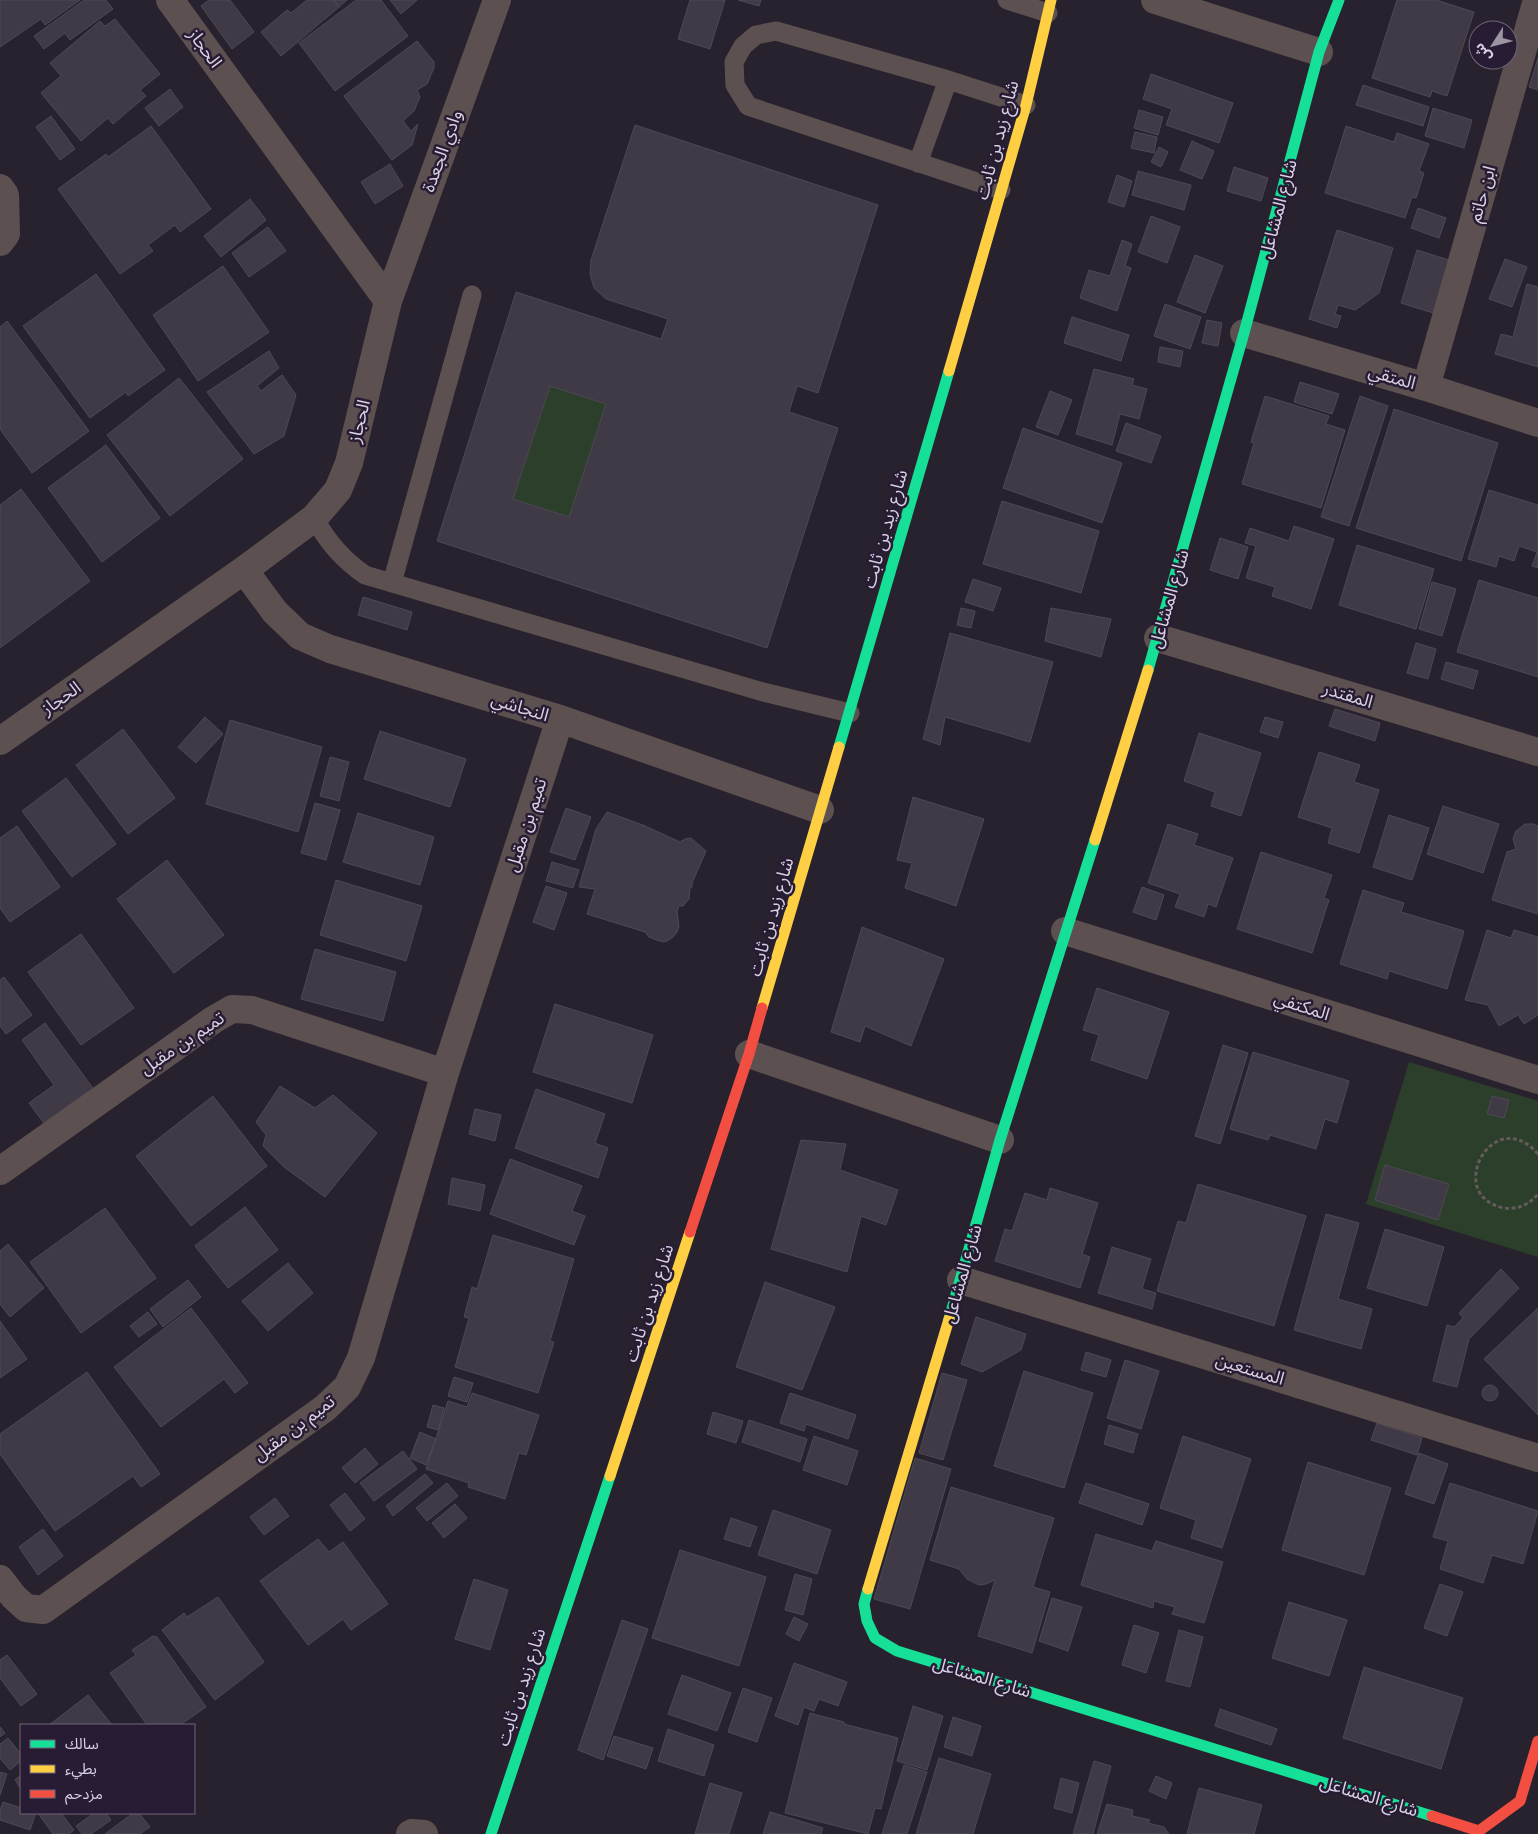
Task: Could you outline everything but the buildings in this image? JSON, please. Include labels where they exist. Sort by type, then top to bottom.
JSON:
[{"type":"street","name":"الحجاز","points":[[0,741],[244,570],[314,518],[338,490],[349,463],[388,302],[170,0]]},
{"type":"street","name":"وادي الجعدة","points":[[388,302],[497,0]]},
{"type":"street","points":[[1155,0],[1319,52]]},
{"type":"street","name":"شارع المشاعل","points":[[1339,0],[1319,52],[1244,334],[1158,638],[1000,1140],[961,1280],[864,1604],[867,1621],[875,1638],[898,1650],[1485,1832],[1520,1801],[1538,1741]]},
{"type":"street","name":"ابن حاتم","points":[[1426,387],[1537,0]]},
{"type":"street","name":"شارع زيد بن ثابت","points":[[491,1834],[750,1054],[1002,190],[1026,105],[1049,6]]},
{"type":"street","points":[[0,188],[5,195],[6,234],[0,242]]},
{"type":"street","name":"المتقي","points":[[1244,334],[1426,387],[1538,423]]},
{"type":"street","name":"النجاشي","points":[[244,570],[275,612],[300,636],[330,649],[560,719],[820,810]]},
{"type":"street","name":"المقتدر","points":[[1158,638],[1538,752]]},
{"type":"street","name":"تميم بن مقبل","points":[[0,1579],[14,1598],[26,1608],[43,1610],[317,1414],[347,1387],[361,1358],[445,1073],[560,719]]},
{"type":"street","name":"المكتفي","points":[[1065,931],[1538,1080]]},
{"type":"street","name":"تميم بن مقبل","points":[[0,1171],[213,1020],[232,1009],[252,1010],[445,1073]]},
{"type":"street","points":[[750,1054],[1000,1140]]},
{"type":"street","name":"المستعين","points":[[961,1280],[1538,1458]]},
{"type":"street","points":[[410,1834],[424,1834]]},
{"type":"lane","points":[[1007,0],[1049,6]]},
{"type":"lane","points":[[1002,190],[748,106],[735,85],[734,62],[743,46],[756,35],[776,31],[948,80],[1026,105]]},
{"type":"lane","points":[[918,163],[948,80]]},
{"type":"lane","points":[[392,583],[472,295]]},
{"type":"lane","points":[[314,518],[336,551],[365,575],[763,692],[850,714]]},
{"type":"path","points":[[1538,1154],[1520,1141],[1499,1141],[1486,1149],[1482,1154],[1478,1161],[1476,1175],[1479,1189],[1483,1195],[1500,1207],[1515,1208],[1521,1206],[1534,1199],[1538,1194]]},
{"type":"green space","points":[[550,386],[606,404],[569,517],[513,499]]},
{"type":"green space","points":[[1409,1062],[1538,1101],[1538,1257],[1366,1204]]},
{"type":"traffic: fast","points":[[1148,670],[1244,333],[1319,52],[1339,0]]},
{"type":"traffic: fast","points":[[839,747],[949,371]]},
{"type":"traffic: fast","points":[[949,1319],[1000,1140],[1095,840]]},
{"type":"traffic: fast","points":[[491,1834],[610,1476]]},
{"type":"traffic: fast","points":[[868,1589],[864,1604],[867,1621],[875,1638],[897,1651],[1432,1816]]},
{"type":"traffic: slow","points":[[949,371],[1026,105],[1051,0]]},
{"type":"traffic: slow","points":[[1095,840],[1148,670]]},
{"type":"traffic: slow","points":[[762,1008],[839,747]]},
{"type":"traffic: slow","points":[[610,1476],[690,1232]]},
{"type":"traffic: slow","points":[[868,1589],[949,1319]]},
{"type":"traffic: jam","points":[[690,1232],[749,1054],[762,1008]]},
{"type":"traffic: jam","points":[[1432,1816],[1479,1831],[1520,1801],[1538,1741]]}]
